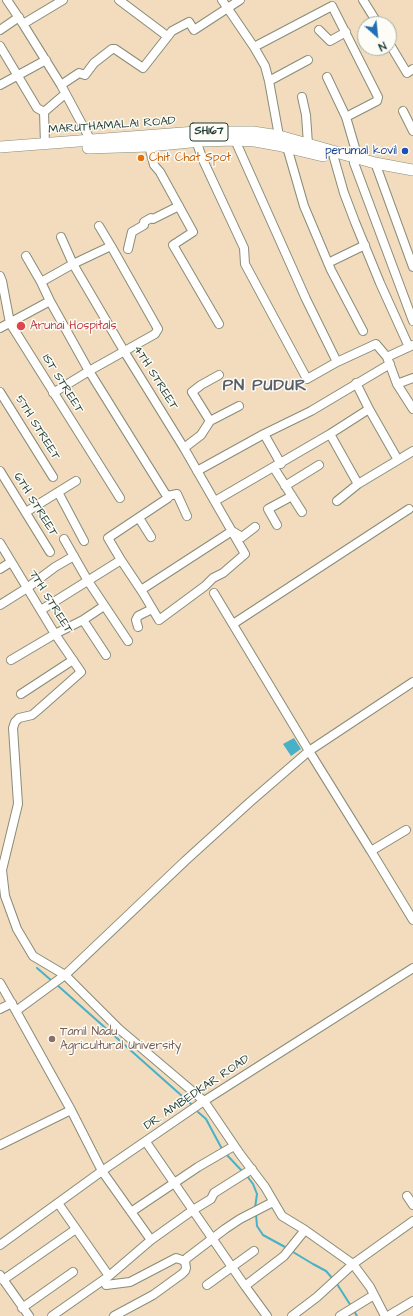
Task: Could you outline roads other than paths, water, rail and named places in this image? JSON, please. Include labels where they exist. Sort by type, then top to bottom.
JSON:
[{"type":"main road","name":"MARUTHAMALAI ROAD","points":[[0,155],[196,132],[253,132],[281,143],[334,158],[413,170]]},
{"type":"main road","name":"MARUTHAMALAI ROAD","points":[[0,147],[45,144],[149,146],[235,140],[308,144],[377,168],[413,177]]},
{"type":"street","points":[[0,30],[62,0]]},
{"type":"street","points":[[118,0],[167,36]]},
{"type":"street","points":[[222,0],[265,66],[281,143],[304,206],[328,263],[364,331]]},
{"type":"street","points":[[60,85],[79,72],[85,75],[94,63],[112,49],[115,49],[144,68],[172,31],[189,22],[194,30],[240,0]]},
{"type":"street","points":[[363,0],[373,16]]},
{"type":"street","points":[[8,1],[66,94],[91,144]]},
{"type":"street","points":[[254,47],[332,6],[378,99],[377,101],[346,117]]},
{"type":"street","points":[[319,30],[330,40],[346,32]]},
{"type":"street","points":[[0,46],[37,108],[44,112]]},
{"type":"street","points":[[397,56],[407,73],[413,69]]},
{"type":"street","points":[[0,85],[46,60]]},
{"type":"street","points":[[269,81],[308,60]]},
{"type":"street","points":[[327,77],[346,117],[356,161],[413,321]]},
{"type":"street","points":[[44,112],[66,94]]},
{"type":"street","points":[[302,97],[306,115],[308,144]]},
{"type":"street","points":[[403,111],[413,131]]},
{"type":"street","points":[[44,112],[45,144]]},
{"type":"street","points":[[235,140],[306,299],[337,362]]},
{"type":"street","points":[[196,142],[202,160],[244,248],[245,264],[307,379],[374,341],[388,361],[397,384],[413,409]]},
{"type":"street","points":[[149,146],[154,165],[194,232],[173,245],[219,324]]},
{"type":"street","points":[[197,471],[264,434],[311,411],[411,346],[380,283],[344,193],[334,158]]},
{"type":"street","points":[[377,168],[413,267]]},
{"type":"street","points":[[128,248],[132,232],[144,225],[144,222],[179,206]]},
{"type":"street","points":[[53,393],[155,334],[158,330],[99,226]]},
{"type":"street","name":"4TH STREET","points":[[61,237],[73,264],[124,352],[184,448],[245,554],[223,573],[213,578],[205,586],[159,620],[152,609]]},
{"type":"street","points":[[328,263],[365,245]]},
{"type":"street","points":[[41,282],[73,264],[111,246]]},
{"type":"street","points":[[26,256],[89,371],[167,496]]},
{"type":"street","name":"1ST STREET","points":[[0,276],[10,323],[120,498]]},
{"type":"street","points":[[0,328],[50,301]]},
{"type":"street","points":[[210,421],[192,392],[219,375]]},
{"type":"street","points":[[397,384],[413,378]]},
{"type":"street","points":[[356,383],[398,460]]},
{"type":"street","name":"5TH STREET","points":[[0,392],[53,477]]},
{"type":"street","points":[[184,448],[201,435],[210,421],[239,406]]},
{"type":"street","points":[[215,501],[277,466],[369,409]]},
{"type":"street","points":[[264,434],[286,486],[302,512]]},
{"type":"street","points":[[330,434],[358,484]]},
{"type":"street","points":[[337,501],[358,484],[413,451]]},
{"type":"street","points":[[286,486],[319,465]]},
{"type":"street","name":"6TH STREET","points":[[0,471],[50,552]]},
{"type":"street","points":[[26,512],[76,481]]},
{"type":"street","points":[[58,492],[84,541]]},
{"type":"street","points":[[167,496],[177,494],[187,516]]},
{"type":"street","points":[[138,628],[136,620],[138,616],[152,609],[108,538],[168,498],[167,496]]},
{"type":"street","points":[[277,525],[268,509],[292,496]]},
{"type":"street","points":[[233,624],[409,509]]},
{"type":"street","points":[[139,518],[152,537]]},
{"type":"street","points":[[141,590],[232,531],[242,537],[255,527]]},
{"type":"street","points":[[64,539],[88,581],[128,641]]},
{"type":"street","name":"7TH STREET","points":[[0,543],[55,634],[81,672],[32,715],[19,718],[15,722],[13,728],[18,804],[2,870],[5,896],[17,929],[33,956],[65,975]]},
{"type":"street","points":[[0,605],[28,588],[55,567],[74,556]]},
{"type":"street","points":[[41,610],[121,560]]},
{"type":"street","points":[[0,569],[11,562]]},
{"type":"street","points":[[214,592],[309,751],[413,920]]},
{"type":"street","points":[[11,660],[55,634],[83,620],[104,606]]},
{"type":"street","points":[[83,620],[106,655]]},
{"type":"street","points":[[21,694],[73,660]]},
{"type":"street","points":[[16,1011],[65,975],[191,856],[309,751],[413,682]]},
{"type":"street","points":[[370,851],[406,830]]},
{"type":"street","name":"DR. AMBEDKAR ROAD","points":[[0,1245],[102,1171],[204,1101],[413,968]]},
{"type":"street","points":[[65,975],[119,1029],[204,1101],[234,1146],[265,1187],[282,1216],[354,1264],[370,1286],[386,1316],[413,1301]]},
{"type":"street","points":[[0,983],[71,1110],[102,1171],[151,1240]]},
{"type":"street","points":[[0,1008],[12,1003]]},
{"type":"street","points":[[0,1145],[71,1110]]},
{"type":"street","points":[[146,1142],[232,1268],[267,1316]]},
{"type":"street","points":[[131,1212],[198,1167],[234,1146]]},
{"type":"street","points":[[52,1316],[107,1278],[151,1240],[211,1199],[214,1194],[252,1169]]},
{"type":"street","points":[[407,1196],[413,1205]]},
{"type":"street","points":[[185,1261],[192,1254],[240,1220],[273,1202]]},
{"type":"street","points":[[58,1203],[107,1278],[106,1285],[130,1282],[176,1258],[185,1261]]},
{"type":"street","points":[[292,1316],[317,1297],[354,1264],[413,1221]]},
{"type":"street","points":[[73,1272],[25,1313],[2,1277],[76,1229]]},
{"type":"street","points":[[245,1286],[284,1256],[305,1230]]},
{"type":"street","points":[[207,1285],[254,1251]]},
{"type":"street","points":[[114,1316],[153,1294],[182,1274],[186,1268],[185,1261]]},
{"type":"street","points":[[340,1316],[374,1295]]},
{"type":"water","points":[[294,738],[301,749],[291,756],[283,744]]},
{"type":"waterway","points":[[37,968],[52,981]]},
{"type":"waterway","points":[[56,984],[191,1104]]},
{"type":"waterway","points":[[198,1112],[206,1119],[222,1149]]},
{"type":"waterway","points":[[225,1153],[242,1171]]},
{"type":"waterway","points":[[247,1176],[253,1184],[257,1194],[255,1208]]},
{"type":"waterway","points":[[256,1214],[257,1226],[263,1235],[285,1247]]},
{"type":"waterway","points":[[293,1252],[326,1271],[333,1279]]},
{"type":"waterway","points":[[337,1284],[351,1306]]},
{"type":"waterway","points":[[354,1311],[357,1316]]},
{"type":"place","name":"perumal kovil","points":[[405,151]]},
{"type":"place","name":"Chit Chat Spot","points":[[141,158]]},
{"type":"place","name":"Arunai Hospitals","points":[[21,326]]},
{"type":"place","name":"Tamil Nadu Agricultural University","points":[[52,1039]]},
{"type":"district","name":"PN PUDUR","points":[[265,387]]}]
